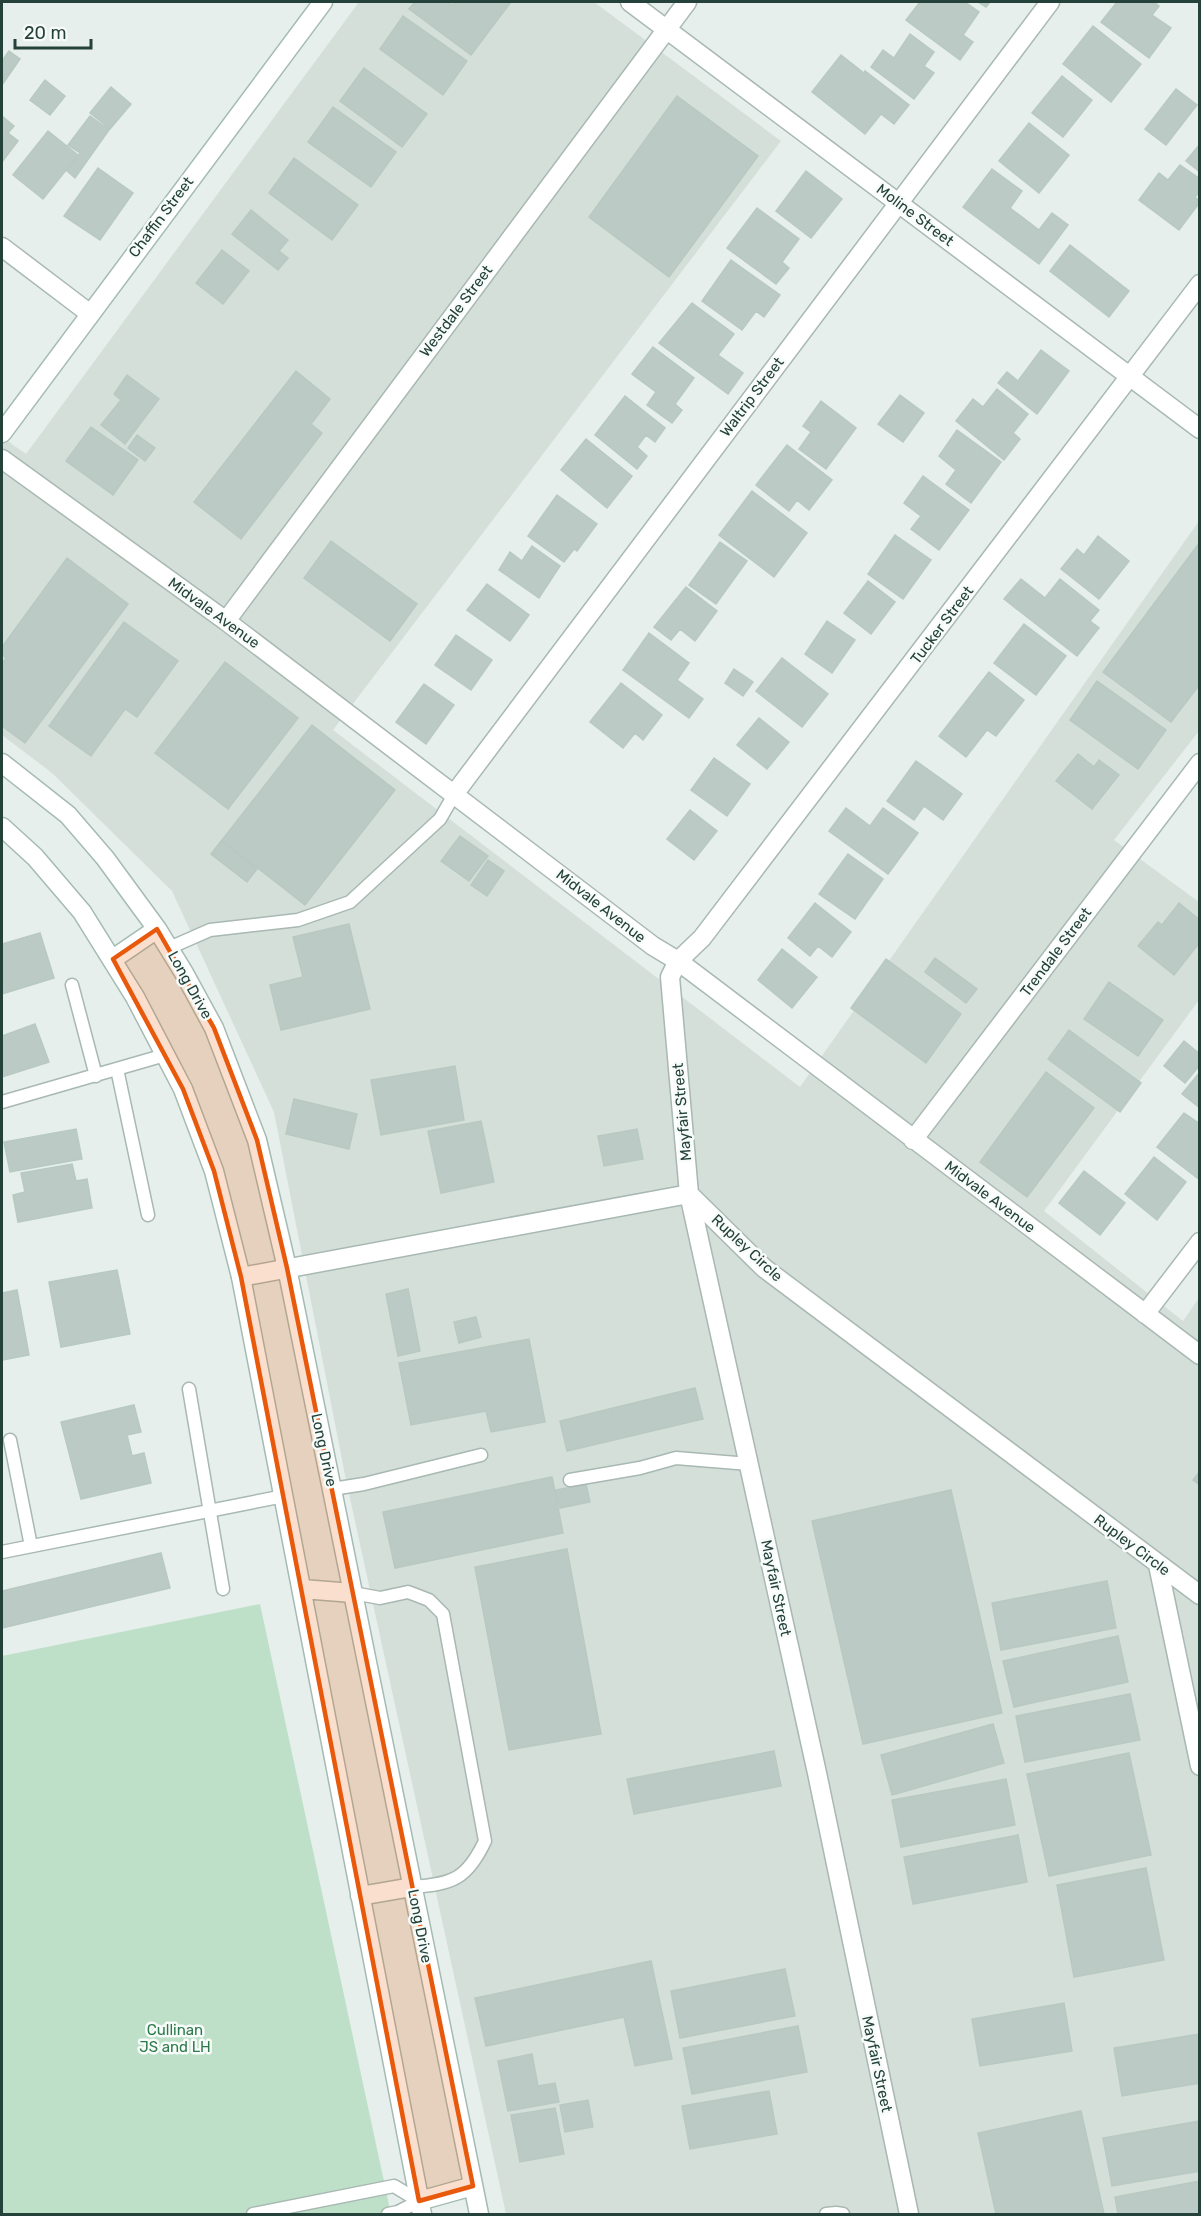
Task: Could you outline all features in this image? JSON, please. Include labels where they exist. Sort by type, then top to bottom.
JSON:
[{"type":"street","name":"Chaffin Street","points":[[2,433],[322,2]]},
{"type":"street","name":"Moline Street","points":[[630,2],[1200,429]]},
{"type":"street","name":"Westdale Street","points":[[226,621],[687,2]]},
{"type":"street","name":"Waltrip Street","points":[[454,793],[1050,2]]},
{"type":"street","points":[[2,247],[89,313]]},
{"type":"street","name":"Tucker Street","points":[[678,961],[702,938],[1200,284]]},
{"type":"street","name":"Midvale Avenue","points":[[2,459],[226,621],[653,946],[678,961],[1200,1355]]},
{"type":"street","name":"Long Drive","points":[[2,763],[68,815],[105,858],[157,929],[214,1029],[257,1140],[287,1268],[479,2214]]},
{"type":"street","name":"Trendale Street","points":[[913,1140],[1200,763]]},
{"type":"street","points":[[2,827],[35,857],[75,904],[113,959],[183,1089],[214,1171],[242,1276],[420,2208],[473,2186]]},
{"type":"street","points":[[113,959],[157,929]]},
{"type":"street","name":"Mayfair Street","points":[[678,961],[670,977],[689,1194],[817,1773],[909,2214]]},
{"type":"street","points":[[242,1276],[689,1194]]},
{"type":"street","name":"Rupley Circle","points":[[689,1194],[765,1268],[1200,1595]]},
{"type":"street","points":[[1145,1314],[1200,1242]]},
{"type":"street","points":[[1158,1564],[1200,1766]]},
{"type":"street","points":[[302,1589],[353,1593]]},
{"type":"street","points":[[360,1896],[412,1887]]},
{"type":"lane","points":[[169,948],[210,930],[298,920],[350,902],[440,819],[454,793]]},
{"type":"lane","points":[[72,985],[96,1076]]},
{"type":"lane","points":[[2,1102],[165,1055]]},
{"type":"lane","points":[[117,1069],[148,1215]]},
{"type":"lane","points":[[189,1389],[223,1589]]},
{"type":"lane","points":[[10,1440],[31,1546]]},
{"type":"lane","points":[[332,1489],[364,1484],[481,1455]]},
{"type":"lane","points":[[570,1480],[640,1468],[676,1458],[749,1464]]},
{"type":"lane","points":[[2,1552],[284,1496]]},
{"type":"lane","points":[[353,1593],[380,1598],[408,1592],[429,1600],[443,1614],[485,1841],[475,1862],[460,1877],[438,1885],[412,1887]]},
{"type":"lane","points":[[253,2214],[394,2186],[420,2208]]},
{"type":"lane","points":[[387,2214],[420,2208]]},
{"type":"lane","points":[[826,2214],[843,2214]]},
{"type":"highlighted area","points":[[157,929],[214,1028],[257,1140],[287,1268],[473,2186],[419,2201],[241,1277],[214,1171],[183,1089],[113,959]]},
{"type":"shaded area","points":[[359,2],[594,2],[781,141],[333,730],[800,1087],[1199,521],[1199,731],[1114,840],[1199,902],[1199,1000],[1044,1211],[1183,1321],[1199,1298],[1199,2214],[506,2214],[346,1480],[274,1112],[172,891],[52,773],[2,735],[2,437],[26,454]]},
{"type":"green space","name":"Cullinan JS and LH","points":[[260,1604],[391,2214],[2,2214],[2,1656]]},
{"type":"building","points":[[415,2],[448,2],[453,5],[455,2],[511,2],[471,55],[409,9]]},
{"type":"building","points":[[920,2],[965,2],[979,12],[963,35],[973,42],[960,60],[906,20]]},
{"type":"building","points":[[978,2],[990,2],[986,7]]},
{"type":"building","points":[[1117,2],[1154,2],[1159,6],[1152,15],[1171,28],[1149,58],[1101,22]]},
{"type":"building","points":[[403,16],[467,61],[443,95],[380,49]]},
{"type":"building","points":[[1093,26],[1141,64],[1111,102],[1063,64]]},
{"type":"building","points":[[910,34],[934,52],[924,66],[934,73],[914,99],[871,67],[883,50],[894,58]]},
{"type":"building","points":[[9,51],[20,59],[2,85],[2,61]]},
{"type":"building","points":[[841,55],[909,105],[894,124],[881,114],[865,134],[812,92]]},
{"type":"building","points":[[364,68],[427,114],[402,147],[340,101]]},
{"type":"building","points":[[1062,76],[1092,100],[1063,137],[1032,113]]},
{"type":"building","points":[[45,80],[65,96],[50,115],[30,100]]},
{"type":"building","points":[[111,87],[131,104],[110,129],[90,113]]},
{"type":"building","points":[[1176,89],[1197,105],[1166,145],[1145,129]]},
{"type":"building","points":[[677,96],[758,156],[669,277],[589,217]]},
{"type":"building","points":[[333,107],[396,152],[371,187],[308,142]]},
{"type":"building","points":[[2,116],[14,126],[8,133],[18,141],[2,162]]},
{"type":"building","points":[[90,116],[109,130],[75,178],[67,171],[80,153],[68,145]]},
{"type":"building","points":[[1029,123],[1069,155],[1039,193],[999,161]]},
{"type":"building","points":[[48,131],[78,155],[43,199],[13,175]]},
{"type":"building","points":[[1200,144],[1200,172],[1186,161]]},
{"type":"building","points":[[294,158],[358,205],[332,240],[269,193]]},
{"type":"building","points":[[1180,165],[1200,179],[1200,191],[1195,197],[1200,202],[1179,230],[1139,200],[1159,173],[1168,180]]},
{"type":"building","points":[[98,168],[133,193],[100,240],[64,216]]},
{"type":"building","points":[[992,169],[1022,191],[1010,208],[1039,230],[1052,213],[1068,225],[1039,264],[963,207]]},
{"type":"building","points":[[806,171],[842,199],[811,238],[776,211]]},
{"type":"building","points":[[757,208],[799,239],[782,262],[789,268],[776,284],[727,248]]},
{"type":"building","points":[[251,210],[288,240],[279,251],[288,258],[278,270],[232,234]]},
{"type":"building","points":[[1070,245],[1129,291],[1109,317],[1050,271]]},
{"type":"building","points":[[222,250],[249,271],[223,304],[196,283]]},
{"type":"building","points":[[731,260],[780,295],[764,317],[756,311],[742,330],[702,301]]},
{"type":"building","points":[[692,303],[734,334],[718,355],[743,373],[728,394],[659,343]]},
{"type":"building","points":[[653,347],[694,378],[675,404],[682,410],[672,423],[647,405],[656,392],[632,374]]},
{"type":"building","points":[[1041,350],[1069,371],[1037,414],[998,383],[1007,372],[1018,381]]},
{"type":"building","points":[[296,371],[330,399],[311,424],[322,433],[241,539],[194,502]]},
{"type":"building","points":[[127,375],[159,399],[125,444],[101,425],[121,400],[114,394]]},
{"type":"building","points":[[997,389],[1028,414],[1013,433],[1020,439],[1004,460],[956,421],[973,399],[983,407]]},
{"type":"building","points":[[900,395],[924,413],[903,442],[878,424]]},
{"type":"building","points":[[625,396],[665,428],[655,442],[646,435],[637,447],[647,456],[637,469],[595,435]]},
{"type":"building","points":[[821,401],[856,428],[826,469],[799,449],[811,432],[803,426]]},
{"type":"building","points":[[91,427],[138,460],[113,495],[66,461]]},
{"type":"building","points":[[957,430],[1001,462],[971,503],[946,484],[956,470],[939,456]]},
{"type":"building","points":[[137,435],[155,448],[145,461],[128,448]]},
{"type":"building","points":[[586,439],[632,476],[607,508],[561,470]]},
{"type":"building","points":[[787,445],[832,480],[809,510],[797,500],[789,511],[756,485]]},
{"type":"building","points":[[923,476],[969,510],[939,550],[911,529],[921,516],[904,503]]},
{"type":"building","points":[[752,491],[807,533],[774,577],[719,535]]},
{"type":"building","points":[[557,495],[597,524],[577,551],[574,549],[564,562],[528,536]]},
{"type":"building","points":[[895,535],[931,560],[903,599],[868,574]]},
{"type":"building","points":[[1098,536],[1129,561],[1099,599],[1061,569],[1077,549],[1084,555]]},
{"type":"building","points":[[331,541],[417,604],[390,641],[304,578]]},
{"type":"building","points":[[720,542],[747,561],[716,604],[689,585]]},
{"type":"building","points":[[1200,542],[1200,684],[1171,722],[1103,672]]},
{"type":"building","points":[[532,546],[560,566],[539,598],[499,570],[510,552],[522,561]]},
{"type":"building","points":[[67,558],[128,604],[25,743],[2,726],[2,664],[6,658],[2,654],[2,647]]},
{"type":"building","points":[[1021,579],[1045,598],[1060,579],[1099,610],[1090,621],[1099,628],[1077,656],[1004,599]]},
{"type":"building","points":[[868,581],[895,602],[871,634],[844,613]]},
{"type":"building","points":[[487,584],[529,615],[510,641],[467,610]]},
{"type":"building","points":[[686,587],[717,611],[695,641],[680,629],[671,640],[654,627]]},
{"type":"building","points":[[827,621],[855,640],[832,673],[805,654]]},
{"type":"building","points":[[124,622],[178,661],[137,717],[125,709],[91,756],[49,726]]},
{"type":"building","points":[[1024,624],[1066,656],[1036,695],[994,663]]},
{"type":"building","points":[[649,633],[689,663],[677,680],[703,699],[689,718],[623,670]]},
{"type":"building","points":[[456,635],[492,660],[471,690],[435,665]]},
{"type":"building","points":[[782,658],[828,694],[802,727],[756,691]]},
{"type":"building","points":[[225,662],[298,718],[228,809],[155,753]]},
{"type":"building","points":[[734,669],[753,682],[743,696],[725,683]]},
{"type":"building","points":[[989,672],[1024,700],[996,736],[987,730],[966,757],[939,736]]},
{"type":"building","points":[[1097,681],[1166,730],[1138,769],[1070,720]]},
{"type":"building","points":[[621,683],[662,715],[643,740],[635,733],[623,748],[590,722]]},
{"type":"building","points":[[424,684],[454,705],[426,744],[396,722]]},
{"type":"building","points":[[759,718],[789,742],[767,769],[737,745]]},
{"type":"building","points":[[312,725],[395,790],[305,905],[222,840]]},
{"type":"building","points":[[1078,754],[1094,767],[1099,760],[1119,775],[1092,809],[1056,781]]},
{"type":"building","points":[[714,758],[750,784],[727,816],[691,790]]},
{"type":"building","points":[[916,761],[962,794],[943,820],[924,806],[914,820],[887,801]]},
{"type":"building","points":[[846,808],[870,826],[883,808],[918,833],[888,874],[829,831]]},
{"type":"building","points":[[690,810],[717,831],[694,860],[667,839]]},
{"type":"building","points":[[460,836],[488,856],[469,881],[441,861]]},
{"type":"building","points":[[221,841],[257,869],[247,882],[211,854]]},
{"type":"building","points":[[848,854],[883,879],[855,919],[819,894]]},
{"type":"building","points":[[488,860],[504,871],[487,896],[471,885]]},
{"type":"building","points":[[815,903],[851,932],[832,957],[818,946],[810,956],[788,938]]},
{"type":"building","points":[[1179,903],[1200,920],[1200,942],[1174,975],[1138,946],[1158,922],[1162,925]]},
{"type":"building","points":[[349,924],[370,1009],[281,1030],[270,985],[303,977],[293,937]]},
{"type":"building","points":[[40,933],[54,978],[2,994],[2,944]]},
{"type":"building","points":[[782,949],[817,977],[792,1008],[758,980]]},
{"type":"building","points":[[935,958],[977,989],[966,1003],[925,972]]},
{"type":"building","points":[[886,959],[961,1014],[926,1063],[851,1008]]},
{"type":"building","points":[[1109,982],[1163,1020],[1138,1056],[1084,1019]]},
{"type":"building","points":[[35,1024],[49,1062],[2,1077],[2,1036]]},
{"type":"building","points":[[1069,1030],[1141,1083],[1120,1112],[1048,1059]]},
{"type":"building","points":[[1184,1041],[1200,1054],[1200,1065],[1185,1083],[1164,1066]]},
{"type":"building","points":[[455,1066],[464,1120],[381,1135],[371,1080]]},
{"type":"building","points":[[1046,1072],[1094,1108],[1027,1197],[980,1162]]},
{"type":"building","points":[[1200,1072],[1200,1108],[1182,1094]]},
{"type":"building","points":[[294,1099],[357,1114],[349,1149],[286,1134]]},
{"type":"building","points":[[1184,1113],[1200,1124],[1200,1180],[1157,1147]]},
{"type":"building","points":[[481,1121],[494,1182],[441,1193],[428,1131]]},
{"type":"building","points":[[76,1129],[82,1159],[10,1172],[4,1142]]},
{"type":"building","points":[[637,1129],[643,1159],[604,1166],[598,1136]]},
{"type":"building","points":[[1154,1157],[1186,1182],[1157,1220],[1125,1194]]},
{"type":"building","points":[[72,1164],[76,1181],[87,1179],[92,1208],[18,1222],[13,1195],[25,1192],[21,1173]]},
{"type":"building","points":[[1084,1171],[1125,1203],[1100,1235],[1059,1203]]},
{"type":"building","points":[[117,1270],[130,1334],[61,1347],[49,1282]]},
{"type":"building","points":[[408,1289],[420,1351],[398,1356],[386,1294]]},
{"type":"building","points":[[17,1290],[29,1355],[2,1360],[2,1293]]},
{"type":"building","points":[[476,1317],[481,1337],[459,1343],[454,1322]]},
{"type":"building","points":[[529,1339],[545,1422],[491,1432],[486,1411],[411,1425],[399,1363]]},
{"type":"building","points":[[695,1388],[703,1419],[567,1451],[560,1421]]},
{"type":"building","points":[[134,1405],[141,1432],[127,1435],[132,1456],[144,1453],[151,1483],[81,1499],[61,1422]]},
{"type":"building","points":[[1200,1471],[1200,1485],[1193,1480]]},
{"type":"building","points":[[552,1477],[563,1533],[395,1568],[383,1512]]},
{"type":"building","points":[[586,1484],[590,1502],[560,1508],[556,1490]]},
{"type":"building","points":[[951,1490],[1002,1713],[863,1744],[812,1521]]},
{"type":"building","points":[[567,1549],[601,1734],[509,1750],[475,1567]]},
{"type":"building","points":[[161,1553],[170,1588],[2,1628],[2,1591]]},
{"type":"building","points":[[1107,1581],[1116,1628],[1001,1650],[992,1603]]},
{"type":"building","points":[[1118,1636],[1128,1682],[1014,1707],[1003,1661]]},
{"type":"building","points":[[1130,1694],[1140,1740],[1025,1762],[1016,1716]]},
{"type":"building","points":[[993,1724],[1004,1763],[892,1795],[881,1755]]},
{"type":"building","points":[[774,1751],[781,1786],[634,1814],[627,1779]]},
{"type":"building","points":[[1129,1753],[1151,1855],[1049,1876],[1027,1774]]},
{"type":"building","points":[[1006,1779],[1015,1825],[901,1847],[892,1800]]},
{"type":"building","points":[[1018,1835],[1027,1882],[913,1904],[904,1857]]},
{"type":"building","points":[[1146,1868],[1164,1960],[1074,1977],[1057,1885]]},
{"type":"building","points":[[651,1961],[672,2059],[635,2066],[624,2017],[486,2046],[475,1998]]},
{"type":"building","points":[[785,1969],[795,2016],[680,2038],[671,1991]]},
{"type":"building","points":[[1064,2003],[1072,2051],[980,2066],[972,2019]]},
{"type":"building","points":[[798,2026],[807,2072],[692,2094],[683,2048]]},
{"type":"building","points":[[1200,2034],[1200,2083],[1122,2096],[1114,2048]]},
{"type":"building","points":[[532,2054],[538,2086],[555,2083],[559,2102],[508,2111],[498,2061]]},
{"type":"building","points":[[769,2091],[777,2134],[690,2149],[682,2106]]},
{"type":"building","points":[[588,2100],[593,2127],[565,2132],[560,2105]]},
{"type":"building","points":[[555,2108],[564,2154],[520,2162],[511,2115]]},
{"type":"building","points":[[1081,2111],[1104,2214],[996,2214],[978,2133]]},
{"type":"building","points":[[1200,2121],[1200,2171],[1112,2186],[1103,2138]]},
{"type":"building","points":[[1200,2181],[1200,2214],[1118,2214],[1115,2197]]}]
